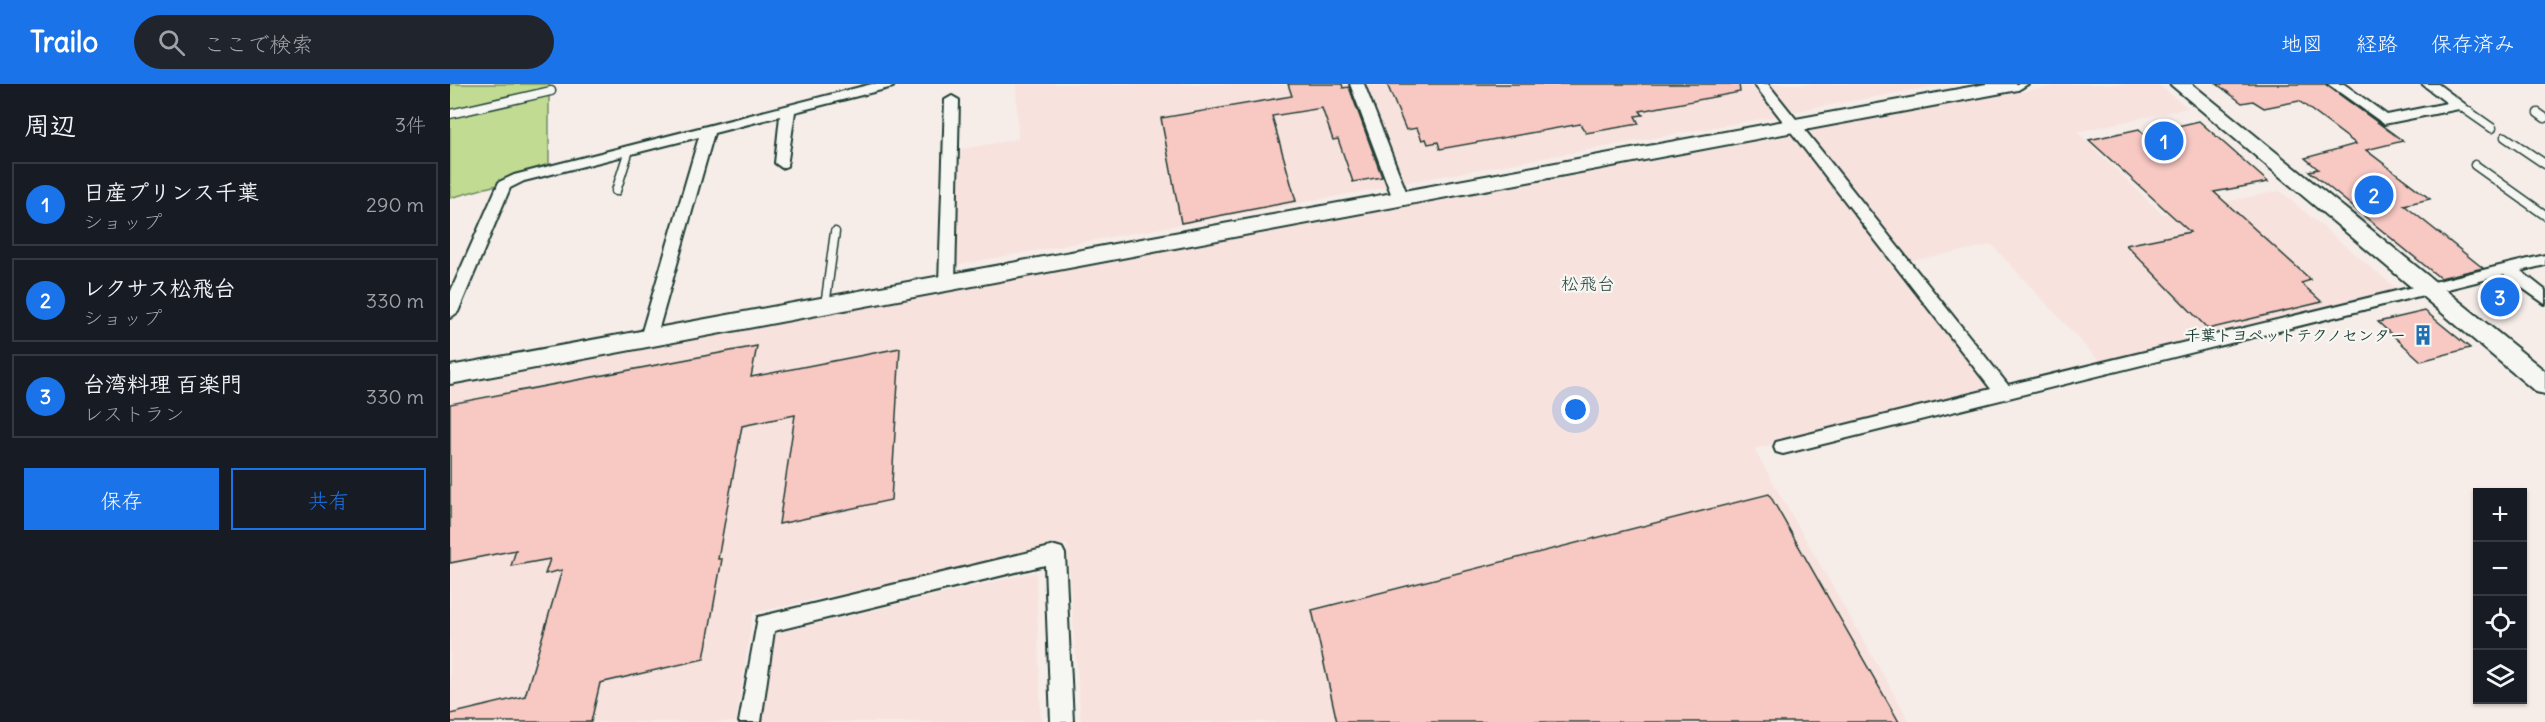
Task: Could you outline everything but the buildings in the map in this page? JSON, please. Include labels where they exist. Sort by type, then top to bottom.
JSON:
[{"type":"street","points":[[450,312],[504,185],[519,178],[888,84]]},
{"type":"street","points":[[1357,84],[1401,199]]},
{"type":"street","points":[[1761,84],[2004,393]]},
{"type":"street","points":[[450,375],[2018,84]]},
{"type":"street","points":[[2180,84],[2545,385]]},
{"type":"street","points":[[2335,84],[2384,120],[2459,105]]},
{"type":"street","points":[[2429,84],[2459,105]]},
{"type":"street","points":[[947,283],[952,100]]},
{"type":"street","points":[[782,164],[788,109]]},
{"type":"street","points":[[649,339],[708,130]]},
{"type":"street","points":[[1783,447],[2545,260]]},
{"type":"street","points":[[2507,269],[2545,298]]},
{"type":"street","points":[[750,722],[765,624],[1055,554],[1062,722]]},
{"type":"lane","points":[[450,114],[551,91]]},
{"type":"lane","points":[[2459,105],[2492,128]]},
{"type":"lane","points":[[2538,113],[2545,118]]},
{"type":"lane","points":[[2505,137],[2545,164]]},
{"type":"lane","points":[[616,191],[629,150]]},
{"type":"lane","points":[[2475,165],[2545,215]]},
{"type":"lane","points":[[825,306],[835,232]]},
{"type":"shaded area","points":[[1016,84],[1350,84],[1388,187],[956,265],[961,149],[1018,139]]},
{"type":"shaded area","points":[[1366,84],[1753,84],[1777,116],[1403,183]]},
{"type":"shaded area","points":[[1770,84],[1947,84],[1791,112]]},
{"type":"shaded area","points":[[2068,84],[2158,84],[2188,108],[2077,132],[2162,214],[2280,191],[2398,290],[2101,363],[1992,245],[1910,261],[1805,129]]},
{"type":"shaded area","points":[[1792,135],[1993,388],[1754,449],[1910,722],[1081,722],[1067,544],[753,613],[736,722],[450,722],[450,385]]},
{"type":"shaded area","points":[[1036,572],[1041,722],[762,722],[772,634]]},
{"type":"green space","points":[[450,84],[549,84],[549,164],[512,176],[500,184],[450,198]]},
{"type":"place","name":"日産プリンス千葉","points":[[2164,141]]},
{"type":"place","name":"レクサス松飛台","points":[[2374,195]]},
{"type":"place","name":"台湾料理 百楽門","points":[[2500,297]]},
{"type":"place","name":"千葉トヨペットテクノセンター","points":[[2423,335]]},
{"type":"district","name":"松飛台","points":[[1588,284]]}]
